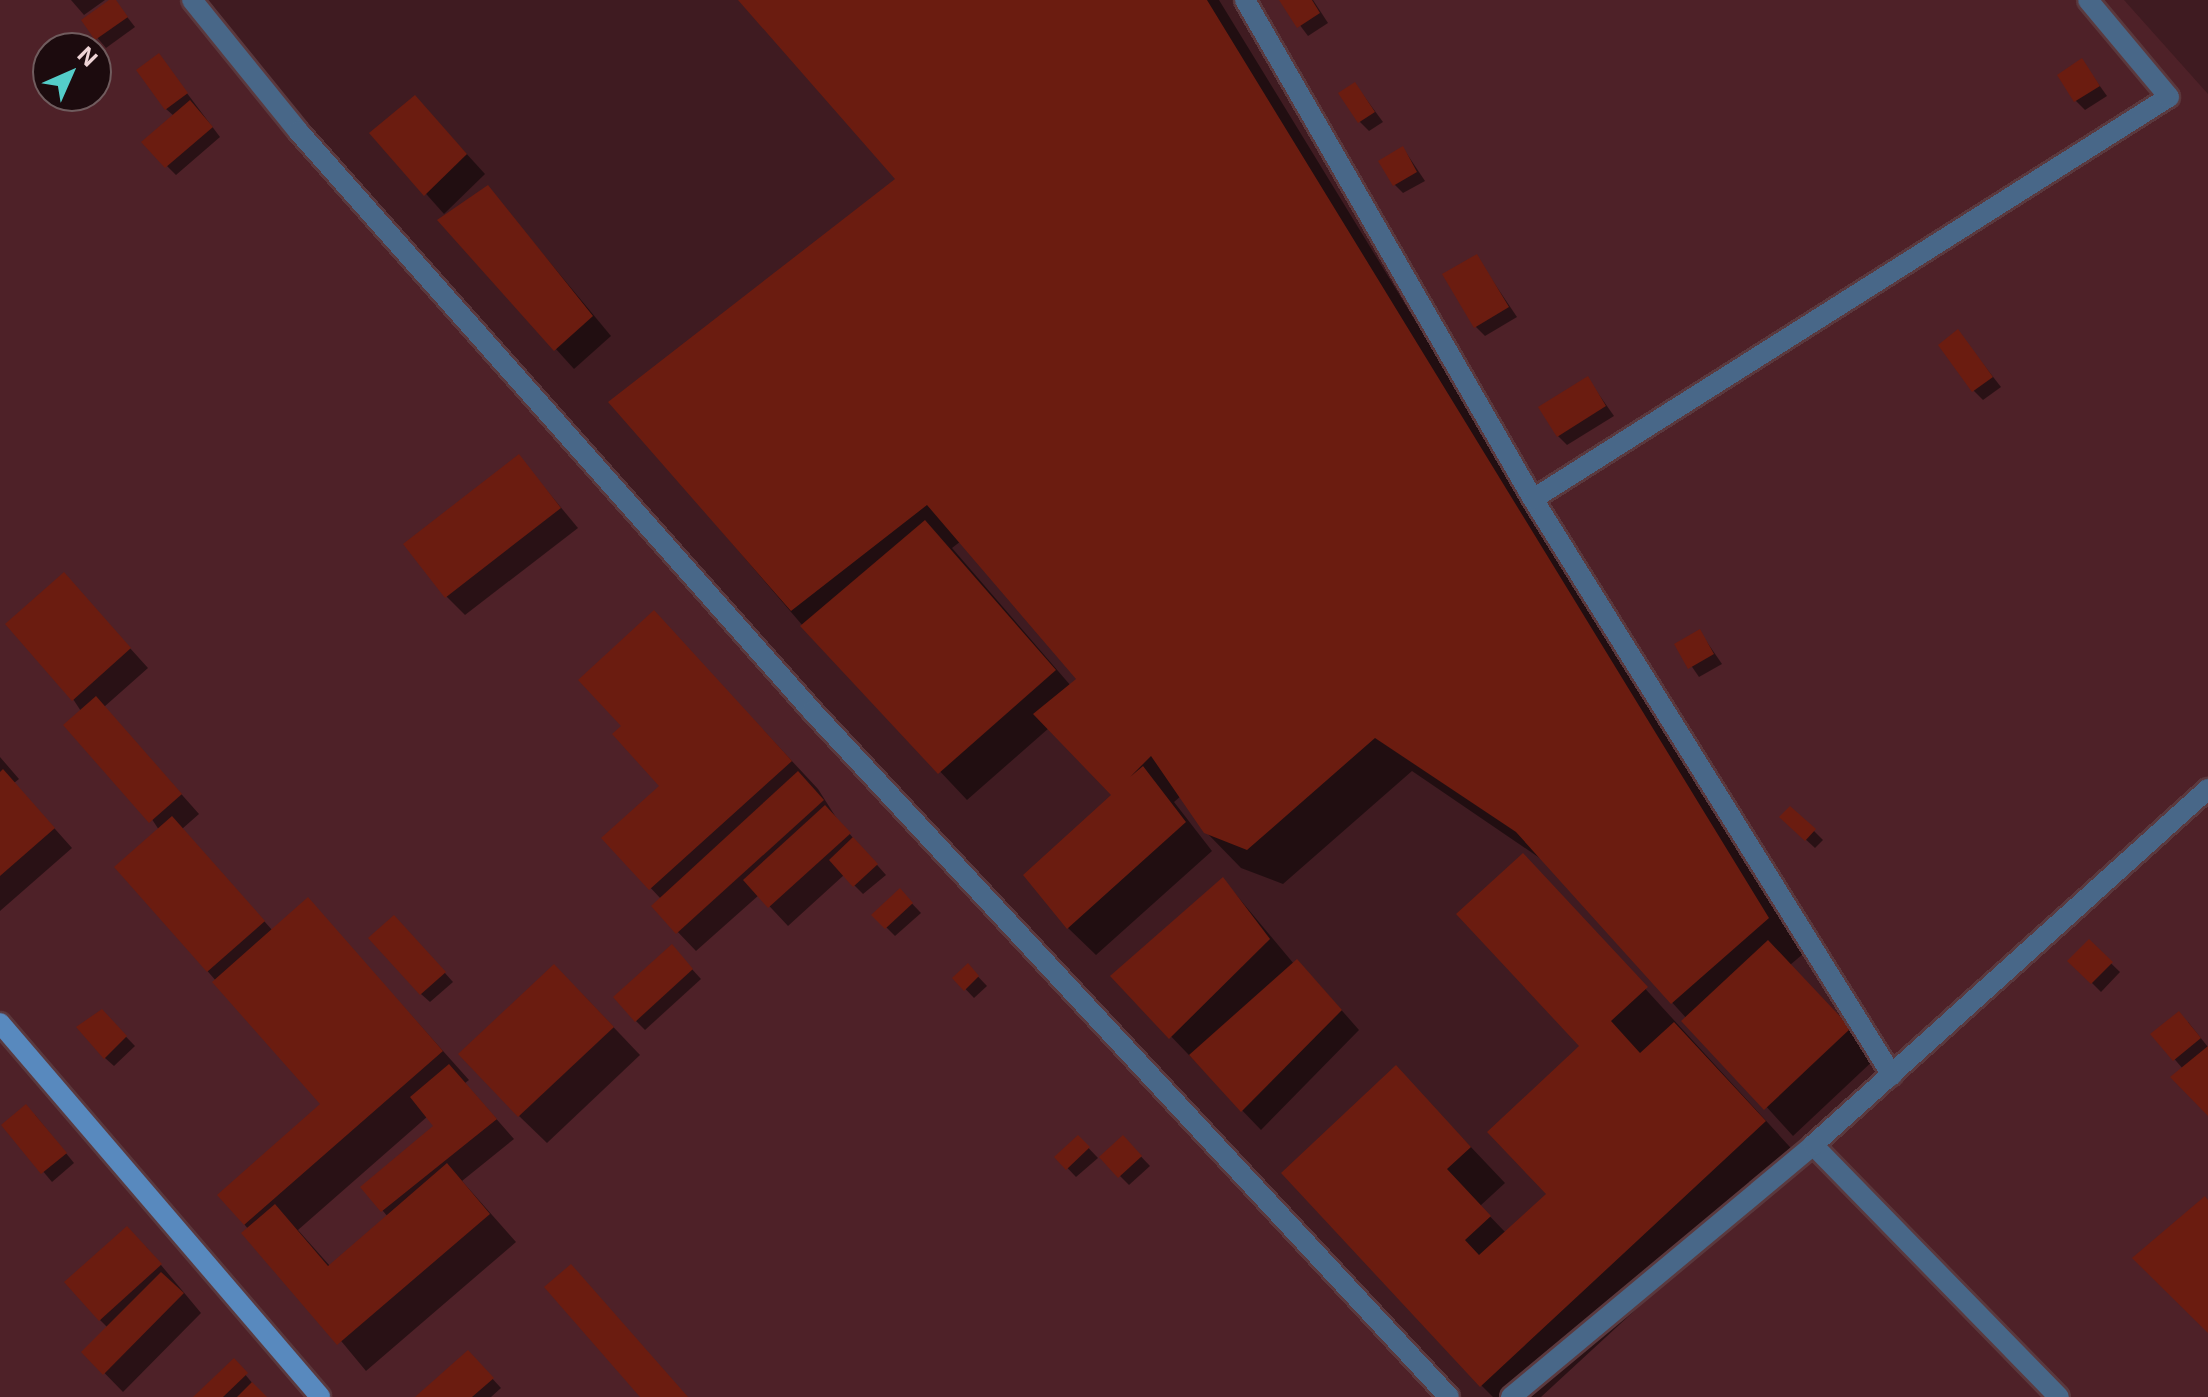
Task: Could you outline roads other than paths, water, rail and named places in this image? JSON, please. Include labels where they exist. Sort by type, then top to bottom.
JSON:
[{"type":"street","points":[[192,0],[298,131],[812,711],[1449,1397]]},
{"type":"street","points":[[1245,0],[1533,499],[1892,1075]]},
{"type":"street","points":[[1533,499],[2169,97],[2088,0]]},
{"type":"street","points":[[1511,1397],[1813,1145],[2208,789]]},
{"type":"street","points":[[0,1023],[320,1397]]},
{"type":"street","points":[[1813,1145],[2059,1397]]}]
